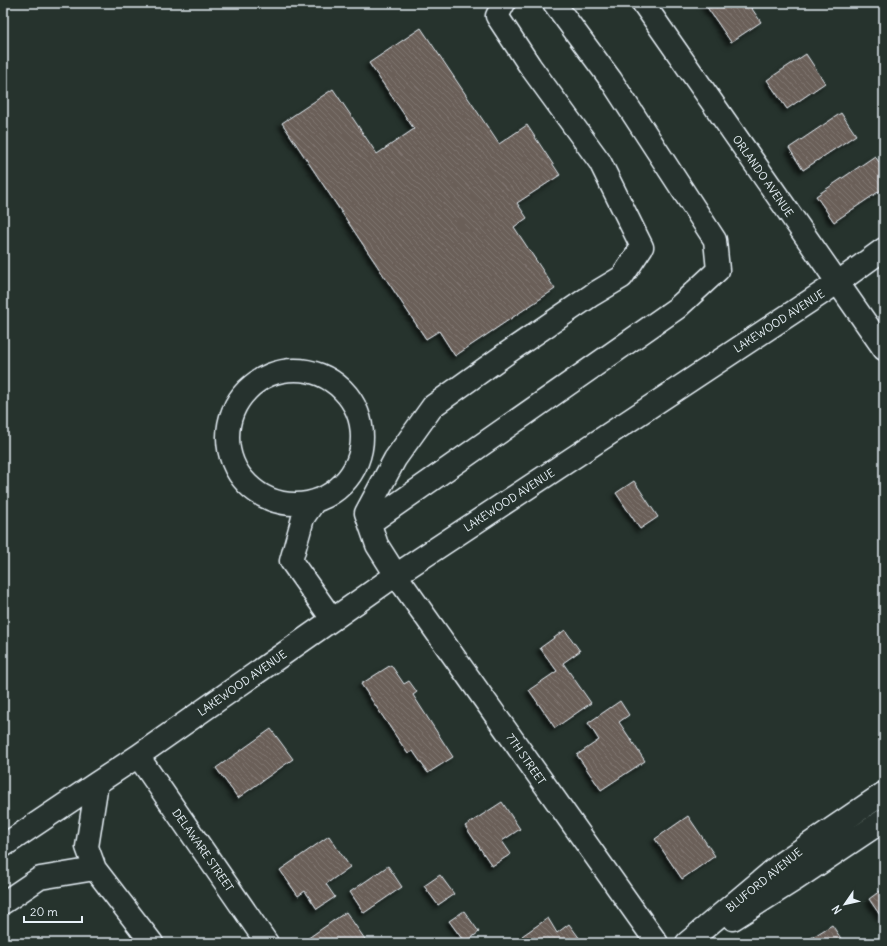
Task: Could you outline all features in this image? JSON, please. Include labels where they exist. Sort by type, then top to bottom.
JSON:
[{"type":"street","name":"7TH STREET","points":[[504,3],[497,16],[530,66],[600,162],[642,248],[622,277],[559,317],[433,406],[395,459],[366,513],[377,545],[396,575],[657,943]]},
{"type":"street","points":[[370,523],[678,308],[718,270],[715,240],[611,80],[554,3]]},
{"type":"street","name":"ORLANDO AVENUE","points":[[643,3],[884,349]]},
{"type":"street","name":"LAKEWOOD AVENUE","points":[[3,846],[138,756],[396,575],[837,283],[884,249]]},
{"type":"street","points":[[314,502],[292,503],[270,498],[250,486],[236,472],[228,451],[228,429],[234,408],[247,389],[266,376],[288,370],[310,372],[331,380],[348,395],[359,415],[363,436],[360,459],[350,479],[334,494],[314,502],[303,518],[291,561],[332,619]]},
{"type":"street","name":"DELAWARE STREET","points":[[138,756],[267,943]]},
{"type":"street","points":[[97,782],[87,847],[95,869],[152,943]]},
{"type":"street","name":"BLUFORD AVENUE","points":[[687,943],[783,862],[884,794]]},
{"type":"street","name":"BLUFORD AVENUE","points":[[694,943],[793,881],[884,820]]},
{"type":"street","points":[[3,903],[40,878],[95,869]]},
{"type":"building","points":[[704,3],[748,3],[761,22],[731,42]]},
{"type":"building","points":[[421,28],[499,144],[527,125],[560,175],[517,203],[527,218],[514,227],[555,289],[455,356],[439,331],[426,339],[282,123],[333,89],[377,154],[414,129],[369,63]]},
{"type":"building","points":[[806,54],[825,83],[787,109],[767,80]]},
{"type":"building","points":[[841,113],[856,135],[803,170],[789,148]]},
{"type":"building","points":[[875,156],[884,170],[884,188],[834,222],[816,196]]},
{"type":"building","points":[[634,481],[658,517],[640,529],[616,493]]},
{"type":"building","points":[[565,630],[580,651],[563,663],[591,703],[555,728],[529,690],[557,671],[540,648]]},
{"type":"building","points":[[391,665],[404,684],[409,681],[417,692],[413,695],[453,757],[428,773],[413,751],[408,754],[361,684]]},
{"type":"building","points":[[620,701],[629,715],[619,722],[645,761],[601,790],[577,755],[599,740],[588,723]]},
{"type":"building","points":[[271,729],[293,759],[238,798],[216,768]]},
{"type":"building","points":[[502,802],[520,829],[502,841],[511,854],[492,866],[465,826]]},
{"type":"building","points":[[688,816],[715,856],[682,879],[655,839]]},
{"type":"building","points":[[329,836],[350,867],[326,884],[335,897],[317,909],[305,891],[298,896],[280,870]]},
{"type":"building","points":[[388,866],[402,887],[364,913],[350,892]]},
{"type":"building","points":[[440,875],[454,894],[438,905],[424,886]]},
{"type":"building","points":[[884,888],[884,921],[869,899]]},
{"type":"building","points":[[464,911],[479,932],[465,943],[449,921]]},
{"type":"building","points":[[346,912],[367,942],[348,943],[347,941],[344,943],[309,943],[307,939]]},
{"type":"building","points":[[548,918],[557,933],[569,924],[583,943],[527,943],[522,936]]},
{"type":"building","points":[[832,925],[844,943],[803,943]]}]
